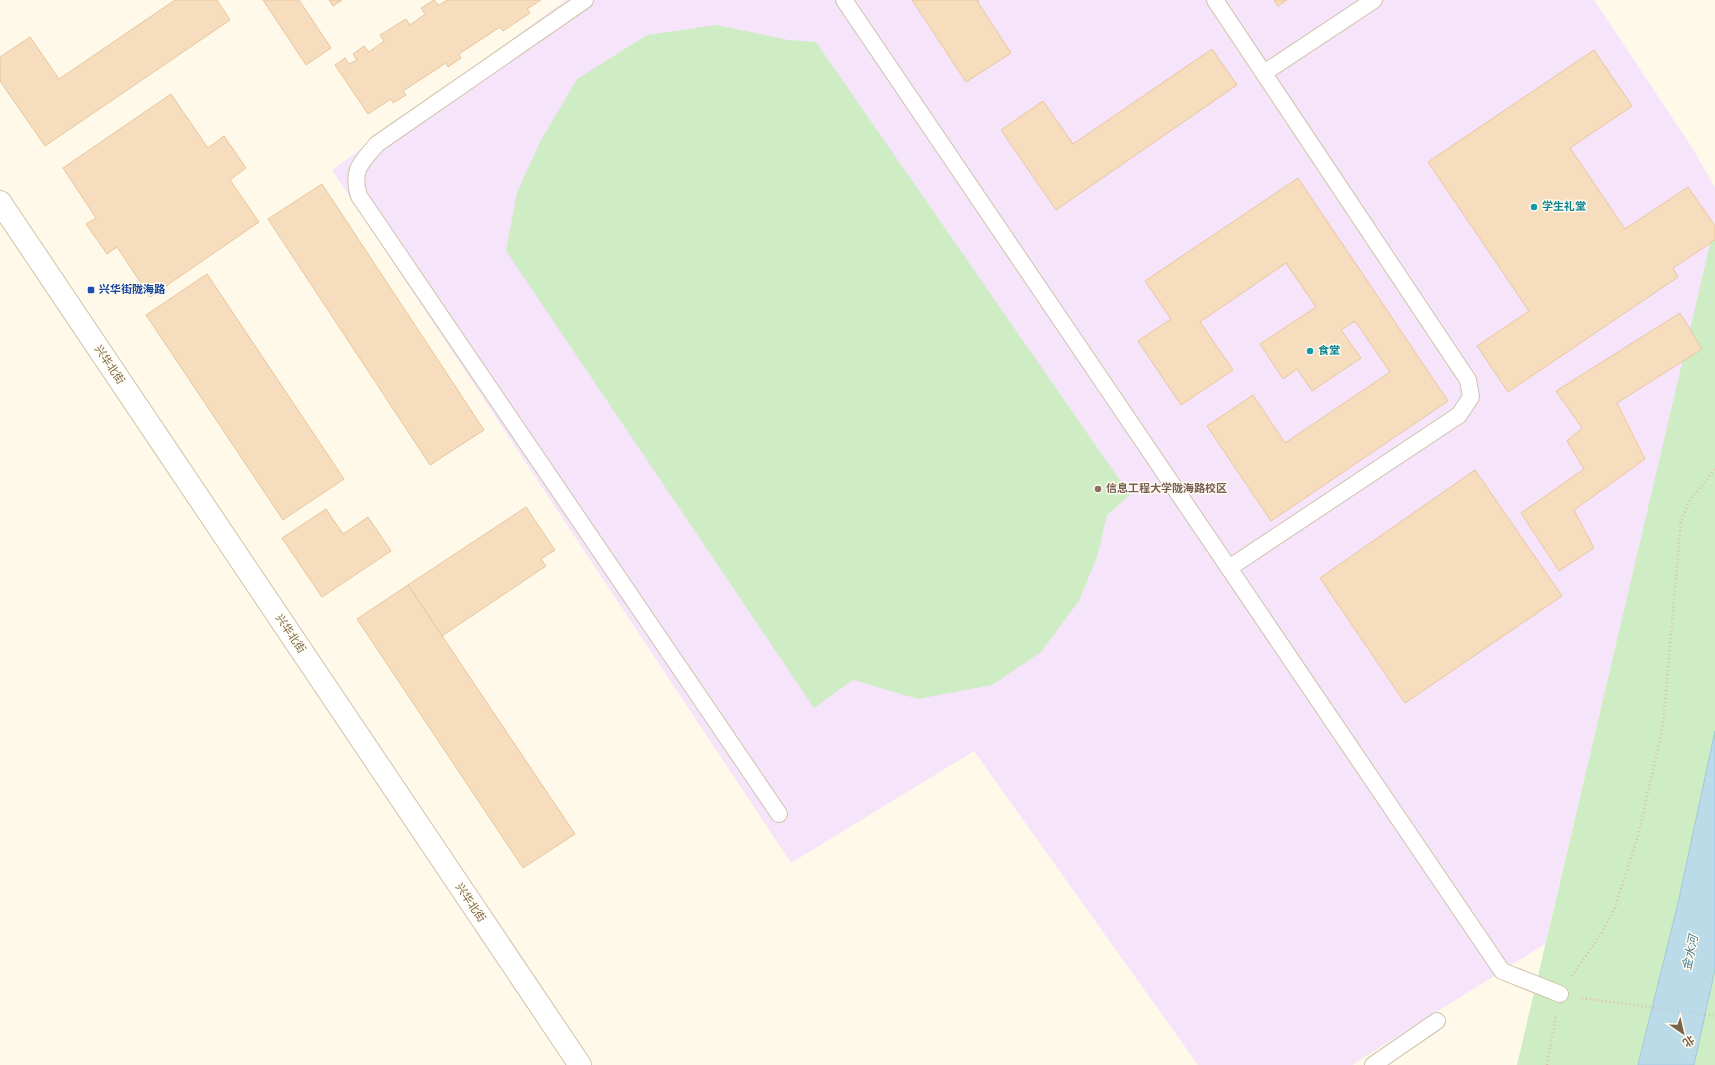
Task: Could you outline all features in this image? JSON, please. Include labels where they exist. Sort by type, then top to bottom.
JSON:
[{"type":"street","name":"兴华北街","points":[[0,202],[580,1065]]},
{"type":"lane","points":[[585,0],[377,144],[359,165],[355,183],[359,196],[779,814]]},
{"type":"lane","points":[[844,0],[1502,971],[1560,994]]},
{"type":"lane","points":[[1215,0],[1468,380],[1471,398],[1459,416],[1229,568]]},
{"type":"lane","points":[[1264,73],[1374,0]]},
{"type":"lane","points":[[1373,1065],[1436,1021]]},
{"type":"path","points":[[1547,1065],[1560,994],[1603,931],[1612,913],[1638,836],[1664,725],[1681,521],[1690,500],[1715,470]]},
{"type":"path","points":[[1560,994],[1715,1016]]},
{"type":"shaded area","name":"信息工程大学陇海路校区","points":[[566,0],[1594,0],[1693,149],[1715,188],[1715,227],[1545,944],[1352,1065],[1198,1065],[974,751],[791,863],[332,170]]},
{"type":"green space","points":[[716,25],[789,40],[816,42],[1130,495],[1107,515],[1097,557],[1079,601],[1041,652],[992,685],[918,699],[853,680],[814,708],[506,251],[517,192],[541,140],[577,79],[647,35]]},
{"type":"green space","points":[[1715,223],[1715,1065],[1517,1065]]},
{"type":"water","name":"金水河","points":[[1715,731],[1715,969],[1694,1065],[1638,1065],[1678,903]]},
{"type":"building","points":[[175,0],[217,0],[230,20],[45,146],[0,81],[0,57],[30,37],[59,79]]},
{"type":"building","points":[[263,0],[299,0],[331,48],[306,65]]},
{"type":"building","points":[[329,0],[342,0],[333,6]]},
{"type":"building","points":[[434,0],[439,5],[447,0],[541,0],[527,9],[530,13],[503,31],[500,27],[459,54],[461,58],[448,67],[446,63],[403,91],[406,95],[393,103],[391,99],[368,114],[335,65],[345,58],[349,64],[357,60],[353,54],[364,46],[369,52],[384,41],[380,35],[406,19],[410,25],[425,14],[421,8]]},
{"type":"building","points":[[912,0],[979,0],[977,1],[1011,53],[966,82]]},
{"type":"building","points":[[1274,0],[1287,0],[1278,6]]},
{"type":"building","points":[[1212,49],[1237,85],[1056,210],[1001,130],[1043,101],[1073,144]]},
{"type":"building","name":"学生礼堂","points":[[1594,50],[1632,106],[1570,148],[1625,229],[1688,187],[1715,226],[1715,240],[1673,268],[1678,277],[1508,392],[1477,346],[1529,311],[1428,162]]},
{"type":"building","points":[[171,94],[208,148],[224,136],[246,168],[230,180],[259,222],[150,297],[117,247],[107,254],[86,224],[96,218],[63,168]]},
{"type":"building","name":"食堂","points":[[1298,178],[1448,401],[1271,521],[1207,426],[1253,395],[1285,443],[1390,372],[1355,321],[1341,330],[1361,358],[1312,391],[1297,369],[1283,379],[1260,344],[1316,307],[1286,263],[1200,322],[1233,370],[1181,405],[1138,341],[1171,319],[1145,281]]},
{"type":"building","points":[[322,184],[484,430],[430,465],[268,219]]},
{"type":"building","points":[[207,274],[344,479],[283,520],[146,315]]},
{"type":"building","points":[[1680,313],[1702,349],[1617,403],[1645,459],[1574,510],[1594,548],[1559,571],[1521,513],[1584,469],[1567,441],[1582,428],[1556,391]]},
{"type":"building","points":[[1475,470],[1562,596],[1405,703],[1320,578]]},
{"type":"building","points":[[526,507],[555,550],[541,559],[546,566],[442,636],[408,585]]},
{"type":"building","points":[[326,509],[343,534],[368,517],[391,551],[322,597],[282,538]]},
{"type":"building","points":[[408,585],[575,834],[523,868],[357,619]]},
{"type":"place","name":"学生礼堂","points":[[1534,207]]},
{"type":"place","name":"兴华街陇海路","points":[[91,290]]},
{"type":"place","name":"食堂","points":[[1310,351]]},
{"type":"place","name":"信息工程大学陇海路校区","points":[[1098,489]]}]
